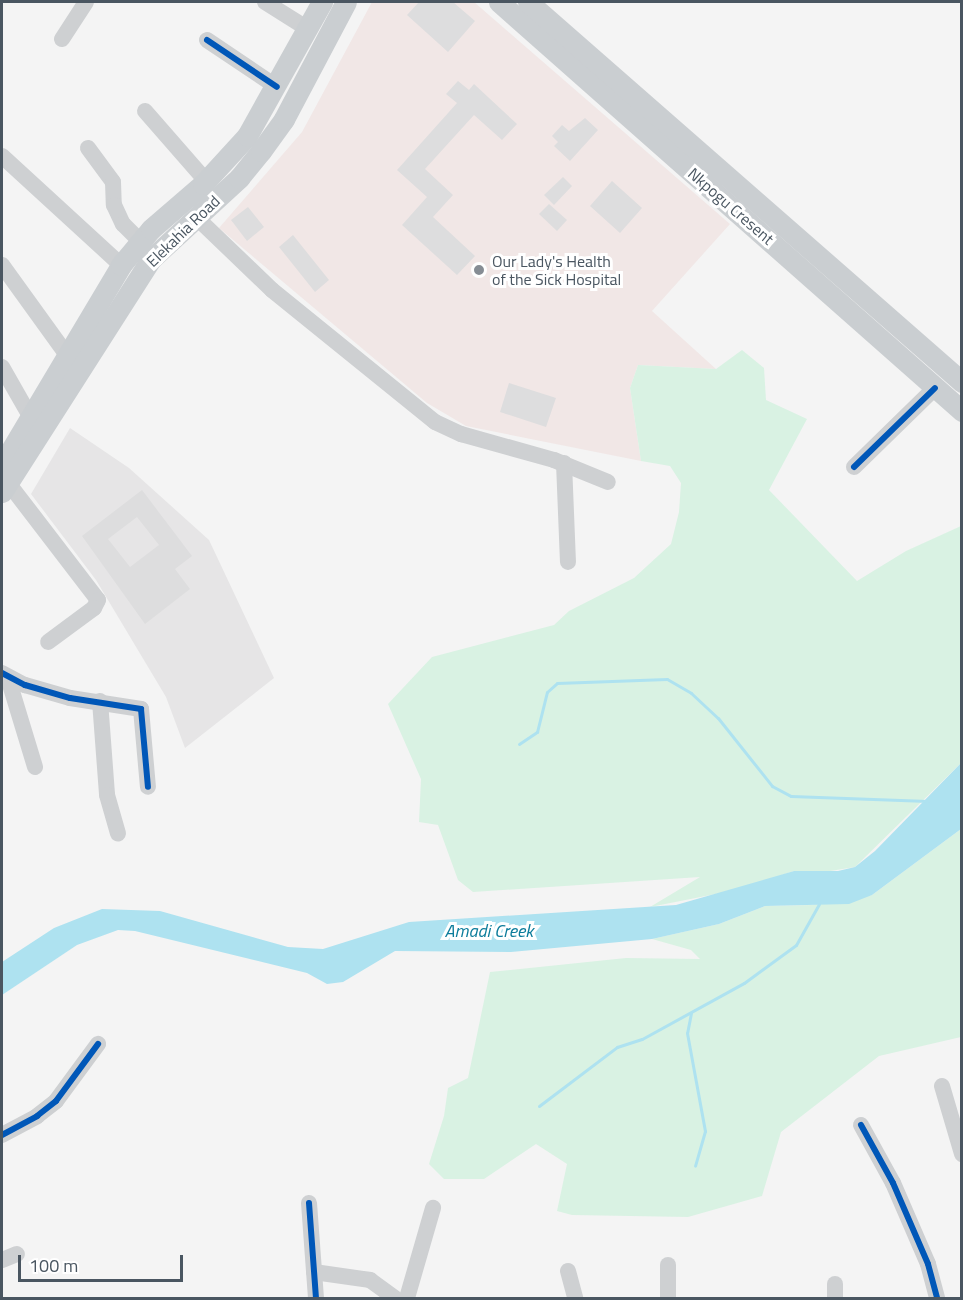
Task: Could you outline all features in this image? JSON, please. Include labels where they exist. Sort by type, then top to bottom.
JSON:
[{"type":"main road","name":"Elekahia Road","points":[[4,480],[30,416],[121,265],[140,241],[206,181],[247,136],[277,87],[322,2]]},
{"type":"main road","name":"Elekahia Road","points":[[4,480],[151,259],[239,178],[267,143],[346,2]]},
{"type":"main road","name":"Nkpogu Cresent","points":[[499,2],[962,411]]},
{"type":"main road","name":"Nkpogu Cresent","points":[[528,2],[962,382]]},
{"type":"street","points":[[62,39],[86,2]]},
{"type":"street","points":[[266,2],[308,29]]},
{"type":"street","points":[[207,40],[277,87]]},
{"type":"street","points":[[145,111],[206,181]]},
{"type":"street","points":[[88,148],[113,182],[114,205],[123,224],[140,241]]},
{"type":"street","points":[[2,156],[121,265]]},
{"type":"street","points":[[197,218],[272,290],[435,423],[461,434],[564,464],[608,482]]},
{"type":"street","points":[[2,265],[67,355]]},
{"type":"street","points":[[2,367],[30,416]]},
{"type":"street","points":[[854,466],[935,388]]},
{"type":"street","points":[[564,464],[568,562]]},
{"type":"street","points":[[4,480],[98,600],[94,608],[48,642]]},
{"type":"street","points":[[5,676],[70,698],[141,709],[148,787]]},
{"type":"street","points":[[5,676],[36,767]]},
{"type":"street","points":[[100,701],[107,795],[118,833]]},
{"type":"street","points":[[2,1135],[37,1116],[56,1101],[98,1044]]},
{"type":"street","points":[[942,1086],[960,1144]]},
{"type":"street","points":[[861,1125],[893,1183],[928,1264],[937,1299]]},
{"type":"street","points":[[309,1203],[316,1299]]},
{"type":"street","points":[[406,1299],[433,1209]]},
{"type":"street","points":[[668,1265],[668,1299]]},
{"type":"street","points":[[568,1271],[576,1299]]},
{"type":"street","points":[[314,1272],[370,1280],[395,1299]]},
{"type":"shaded area","name":"Our Lady's Health of the Sick Hospital","points":[[372,2],[474,2],[730,224],[652,311],[716,369],[638,365],[630,388],[641,461],[466,426],[427,403],[219,228],[302,132]]},
{"type":"shaded area","points":[[70,428],[129,468],[209,540],[274,678],[185,748],[166,697],[96,580],[31,494]]},
{"type":"green space","points":[[742,350],[764,368],[766,400],[807,419],[769,490],[857,581],[906,551],[961,526],[961,763],[855,867],[818,873],[794,871],[731,891],[650,907],[700,877],[473,892],[458,880],[438,825],[419,822],[421,779],[388,704],[432,657],[554,625],[569,611],[634,578],[671,544],[679,512],[681,483],[670,466],[641,461],[630,388],[638,365],[716,369]]},
{"type":"green space","points":[[961,829],[961,1037],[879,1056],[781,1132],[762,1196],[688,1217],[572,1215],[557,1211],[567,1164],[536,1144],[484,1179],[444,1179],[429,1164],[444,1116],[448,1088],[468,1078],[490,972],[626,958],[700,959],[691,950],[652,939],[719,924],[765,906],[812,905],[872,895]]},
{"type":"water","name":"Amadi Creek","points":[[961,763],[961,829],[872,895],[849,904],[765,906],[719,924],[652,939],[511,952],[395,951],[343,982],[327,984],[307,973],[135,931],[118,930],[77,945],[2,995],[2,962],[54,928],[102,909],[160,911],[288,947],[323,949],[409,922],[676,905],[794,871],[838,871],[855,867],[875,851]]},
{"type":"building","points":[[419,2],[453,2],[475,21],[448,52],[407,15]]},
{"type":"building","points":[[458,81],[469,90],[474,84],[517,124],[502,140],[474,115],[425,169],[453,195],[433,217],[475,256],[457,275],[402,225],[427,197],[397,170],[457,103],[446,94]]},
{"type":"building","points":[[585,118],[598,130],[570,161],[554,146],[558,142],[552,136],[562,125],[569,131]]},
{"type":"building","points":[[563,177],[572,186],[554,205],[544,195]]},
{"type":"building","points":[[612,181],[642,208],[620,233],[590,206]]},
{"type":"building","points":[[549,204],[567,220],[557,231],[539,214]]},
{"type":"building","points":[[248,207],[264,227],[247,241],[231,220]]},
{"type":"building","points":[[293,235],[329,280],[315,292],[279,247]]},
{"type":"building","points":[[509,383],[556,398],[546,427],[500,412]]},
{"type":"building","points":[[142,490],[192,556],[175,569],[190,589],[145,624],[82,536]],"holes":[[[137,517],[159,545],[130,567],[108,539]]]},
{"type":"waterway","points":[[519,744],[537,732],[547,692],[557,683],[667,679],[691,693],[718,718],[772,786],[791,796],[928,801]]},
{"type":"waterway","points":[[539,1106],[617,1047],[642,1039],[744,983],[796,945],[819,904]]},
{"type":"waterway","points":[[691,1013],[687,1033],[705,1131],[695,1166]]},
{"type":"cycle path","points":[[207,40],[277,87]]},
{"type":"cycle path","points":[[854,467],[935,388]]},
{"type":"cycle path","points":[[2,673],[25,685],[70,698],[141,709],[148,787]]},
{"type":"cycle path","points":[[2,1135],[37,1116],[56,1101],[98,1044]]},
{"type":"cycle path","points":[[861,1125],[893,1183],[928,1264],[937,1298]]},
{"type":"cycle path","points":[[309,1203],[316,1298]]},
{"type":"place","name":"Our Lady's Health of the Sick Hospital","points":[[479,270]]}]
